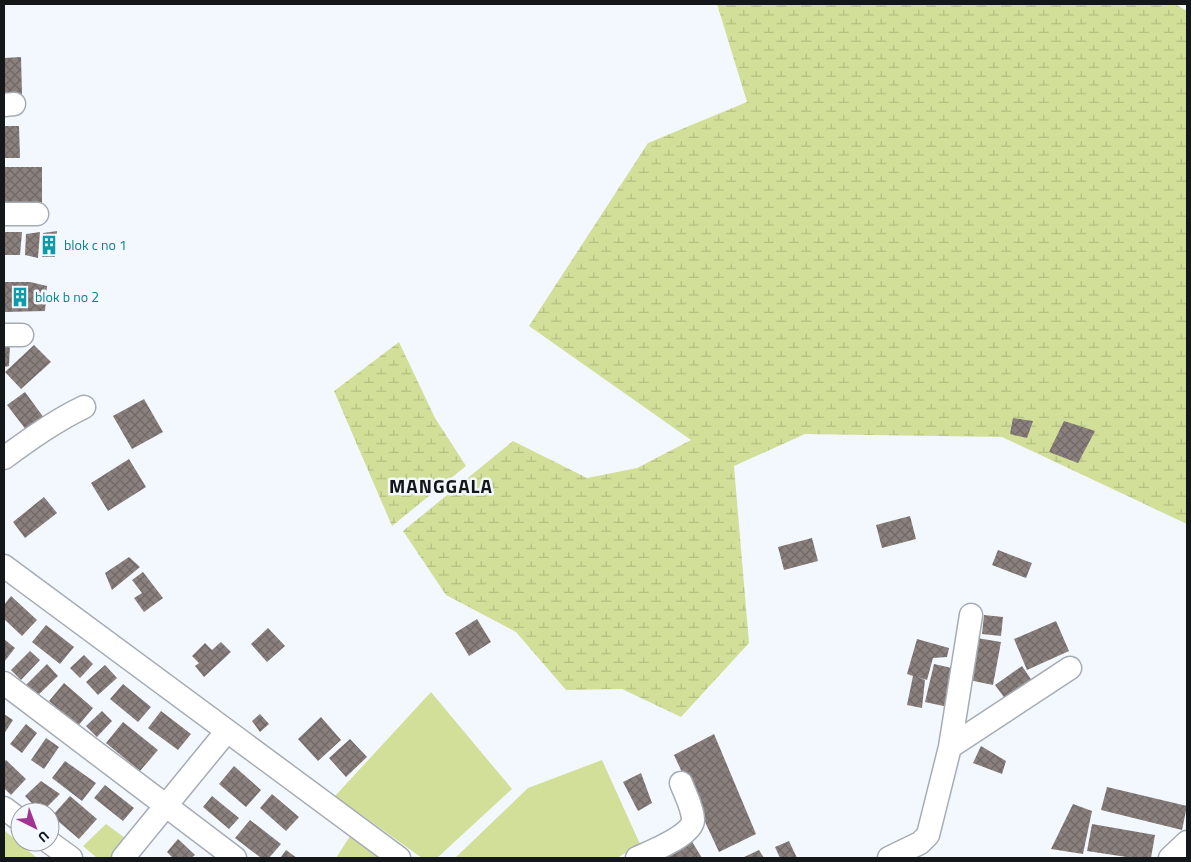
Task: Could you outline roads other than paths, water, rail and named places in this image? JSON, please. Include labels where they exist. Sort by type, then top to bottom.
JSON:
[{"type":"street","points":[[4,214],[37,214]]},
{"type":"street","points":[[4,458],[50,425],[84,407]]},
{"type":"street","points":[[4,566],[399,858]]},
{"type":"street","points":[[889,858],[920,843],[928,835],[950,746],[971,615]]},
{"type":"street","points":[[950,746],[1070,668]]},
{"type":"street","points":[[4,683],[235,858]]},
{"type":"street","points":[[124,858],[227,731]]},
{"type":"street","points":[[637,858],[686,833],[691,827],[693,822],[692,814],[680,783]]},
{"type":"street","points":[[1170,858],[1187,842]]},
{"type":"street","points":[[60,850],[71,858]]},
{"type":"place","name":"blok c no 1","points":[[49,245]]},
{"type":"place","name":"blok b no 2","points":[[20,297]]},
{"type":"district","name":"MANGGALA","points":[[441,486]]}]
